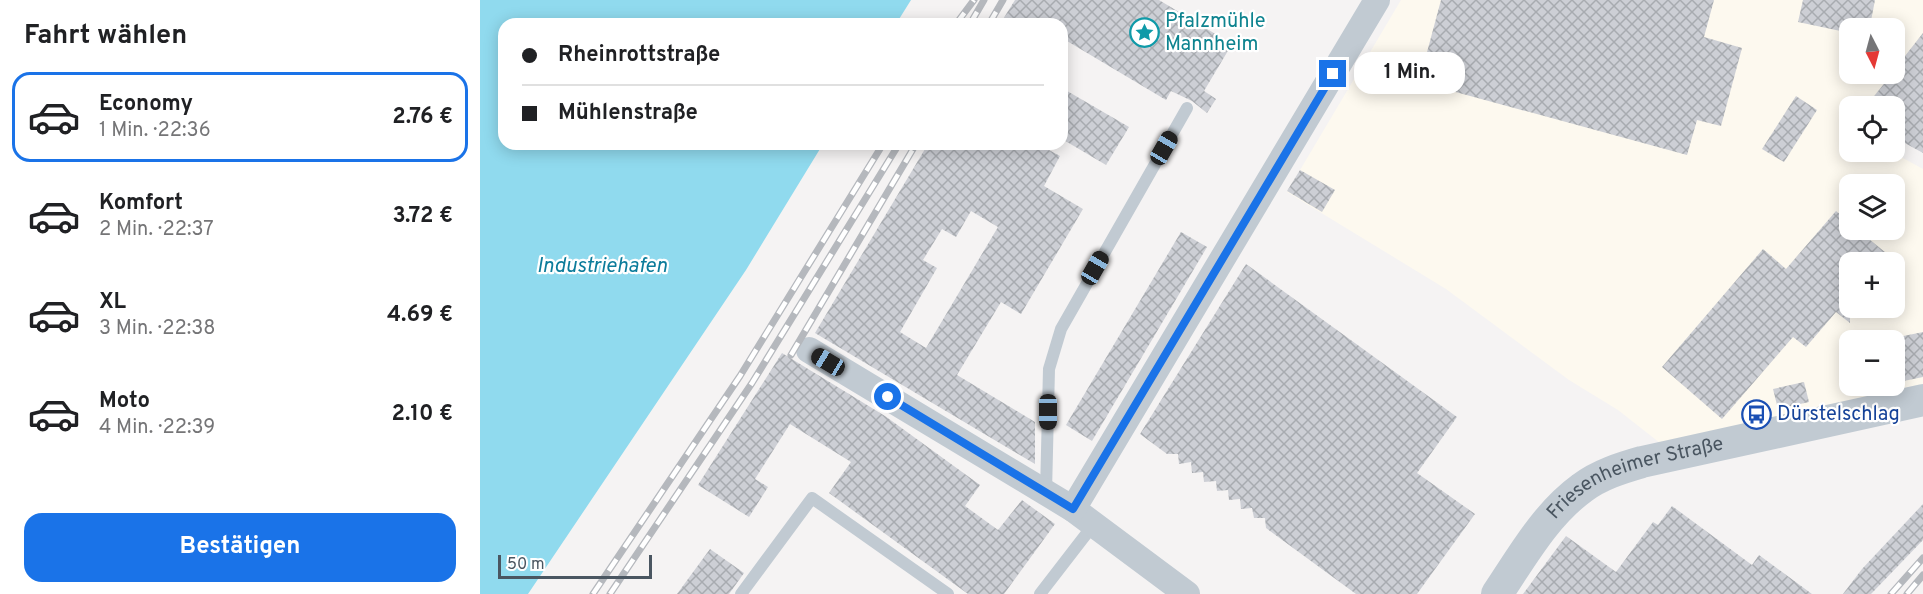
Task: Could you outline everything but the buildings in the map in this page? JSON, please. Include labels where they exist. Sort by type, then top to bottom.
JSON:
[{"type":"street","points":[[1073,509],[1377,0]]},
{"type":"street","points":[[809,350],[1073,509],[1187,594]]},
{"type":"street","name":"Friesenheimer Straße","points":[[1497,594],[1548,520],[1583,487],[1604,476],[1642,462],[1923,400]]},
{"type":"lane","points":[[1046,492],[1049,369],[1061,329],[1187,108]]},
{"type":"lane","points":[[741,594],[812,498],[948,594]]},
{"type":"lane","points":[[1040,594],[1094,524]]},
{"type":"shaded area","points":[[1401,0],[1923,0],[1923,34],[1905,58],[1905,18],[1839,18],[1839,84],[1884,84],[1875,96],[1839,96],[1839,162],[1905,162],[1905,159],[1923,169],[1923,384],[1905,388],[1905,330],[1839,330],[1839,396],[1870,396],[1660,443],[1618,410],[1569,380],[1446,289],[1287,192]]},
{"type":"water","name":"Industriehafen","points":[[480,0],[911,0],[900,18],[498,18],[498,150],[819,150],[746,270],[528,594],[480,594]]},
{"type":"railway","points":[[960,18],[974,0]]},
{"type":"railway","points":[[974,18],[984,0]]},
{"type":"railway","points":[[992,18],[1003,0]]},
{"type":"railway","points":[[593,594],[740,376],[879,150]]},
{"type":"railway","points":[[610,594],[752,383],[895,150]]},
{"type":"railway","points":[[791,355],[912,150]]},
{"type":"railway","points":[[1891,594],[1923,558]]},
{"type":"railway","points":[[1907,594],[1923,575]]},
{"type":"place","name":"Pfalzmühle Mannheim","points":[[1144,33]]},
{"type":"place","name":"Dürstelschlag","points":[[1756,415]]},
{"type":"route","points":[[888,397],[1073,509],[1333,74]]}]
